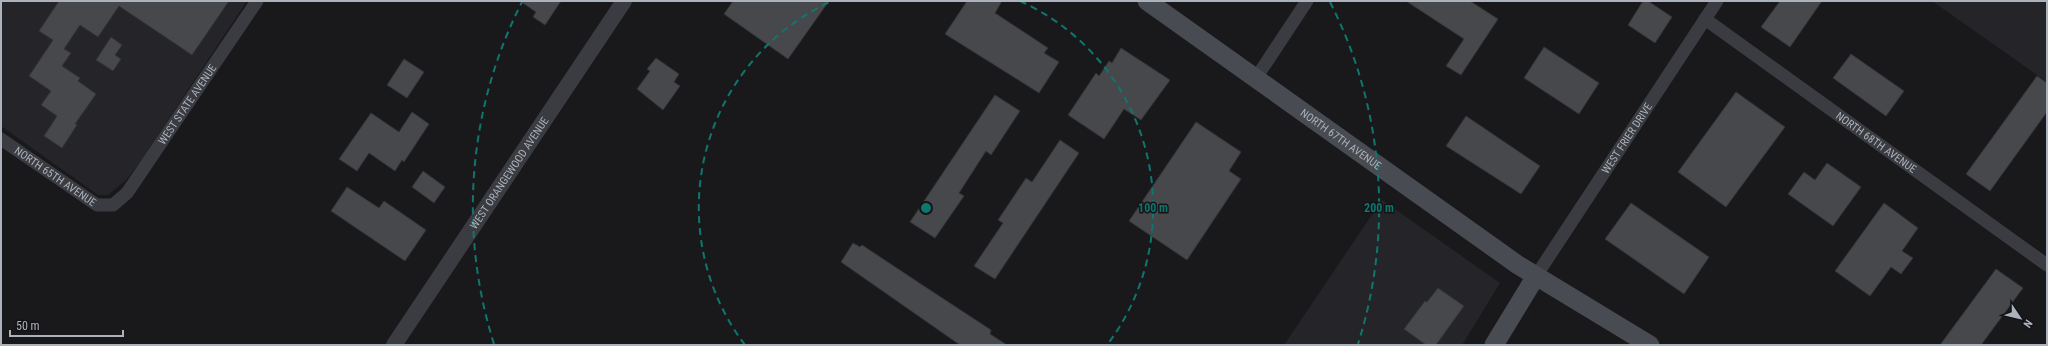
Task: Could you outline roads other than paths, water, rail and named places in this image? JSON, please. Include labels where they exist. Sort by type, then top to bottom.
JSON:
[{"type":"main road","name":"NORTH 67TH AVENUE","points":[[1147,1],[1536,276],[1651,344]]},
{"type":"main road","points":[[1494,345],[1536,276]]},
{"type":"street","name":"WEST STATE AVENUE","points":[[113,205],[127,194],[257,1]]},
{"type":"street","name":"WEST ORANGEWOOD AVENUE","points":[[394,345],[624,1]]},
{"type":"street","points":[[1256,78],[1307,1]]},
{"type":"street","name":"WEST FRIER DRIVE","points":[[1536,276],[1717,1]]},
{"type":"street","name":"NORTH 68TH AVENUE","points":[[1705,19],[2047,265]]},
{"type":"street","name":"NORTH 65TH AVENUE","points":[[1,139],[97,206],[113,205]]}]
